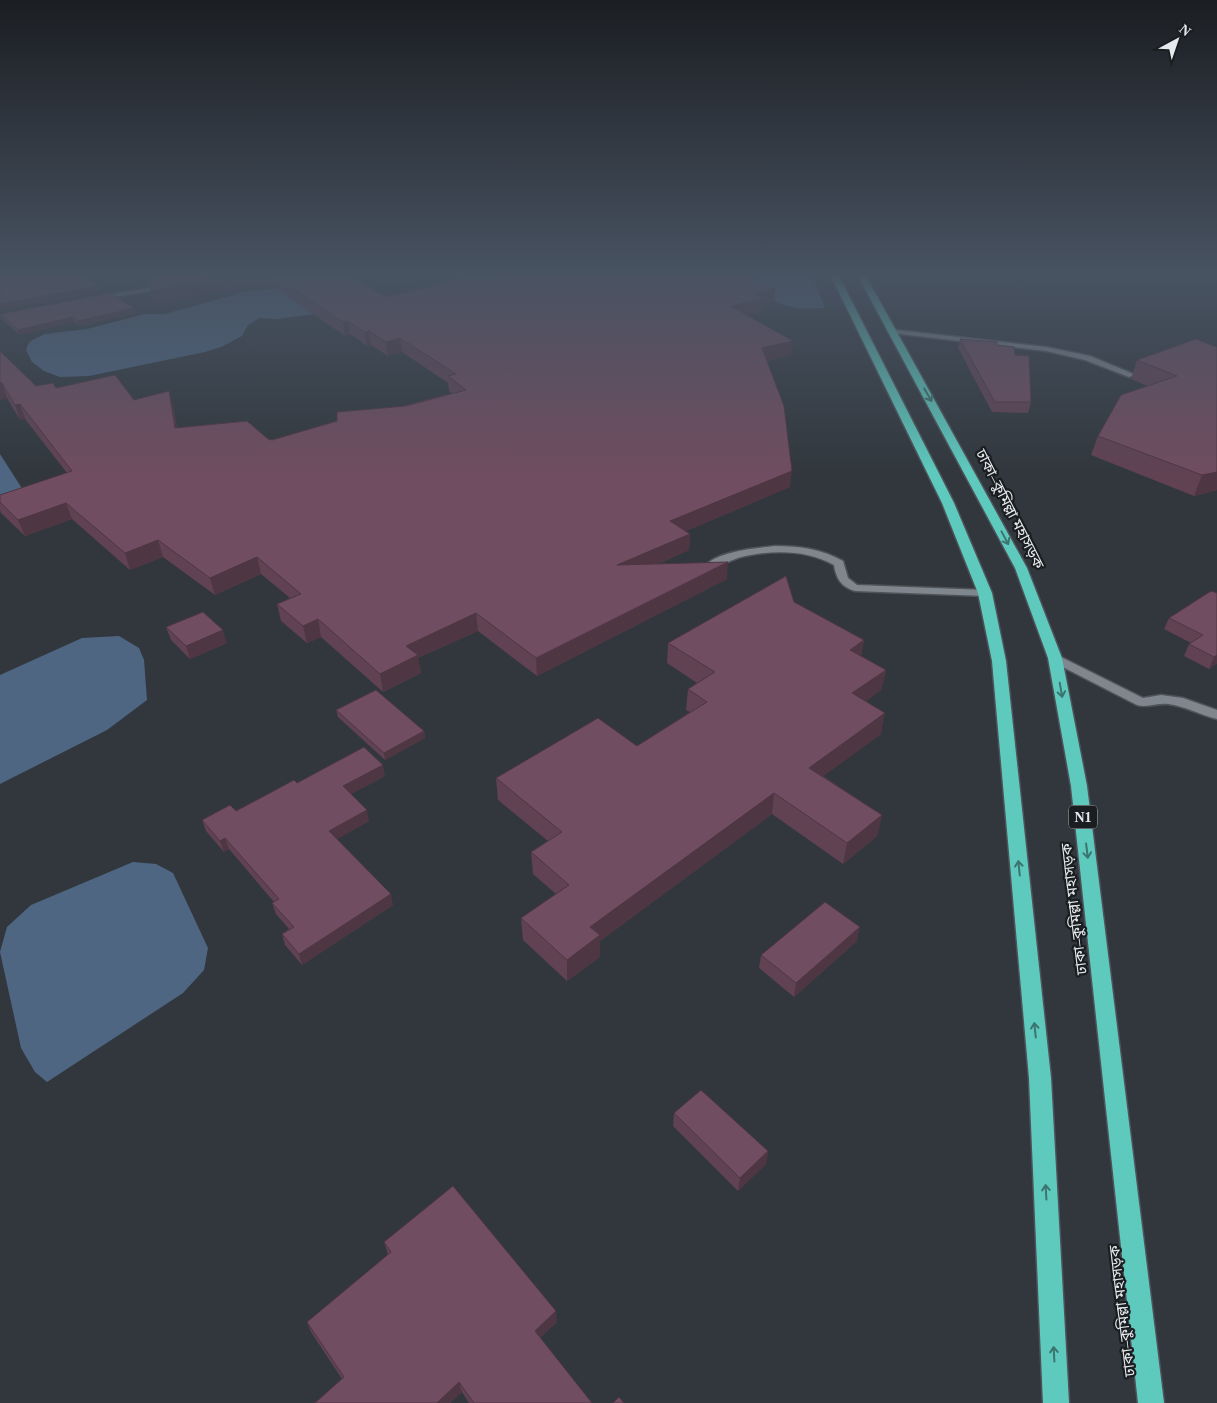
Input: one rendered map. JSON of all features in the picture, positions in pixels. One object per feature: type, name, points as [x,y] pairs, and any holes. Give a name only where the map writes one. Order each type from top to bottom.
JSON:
[{"type":"highway","points":[[868,341],[948,503],[985,593],[999,661],[1040,1078],[1056,1403]]},
{"type":"highway","name":"ঢাকা–কুমিল্লা মহাসড়ক","points":[[897,341],[937,411],[1021,568],[1055,658],[1079,786],[1151,1403]]},
{"type":"street","points":[[981,341],[1046,349],[1087,358],[1132,375]]},
{"type":"street","points":[[711,565],[734,555],[761,551],[803,550],[830,557],[839,563],[841,579],[844,584],[855,588],[985,593]]},
{"type":"street","points":[[1055,658],[1141,702],[1161,699],[1183,702],[1217,715]]},
{"type":"water","points":[[31,341],[232,341],[205,352],[89,376],[60,377],[44,371],[32,362],[26,350]]},
{"type":"water","points":[[0,454],[23,490],[0,507]]},
{"type":"water","points":[[119,636],[139,648],[144,660],[147,700],[107,730],[0,784],[0,675],[82,638]]},
{"type":"water","points":[[133,862],[156,864],[173,873],[208,948],[204,970],[183,993],[47,1082],[35,1072],[21,1048],[0,952],[7,927],[31,905]]},
{"type":"building","points":[[405,341],[791,341],[762,348],[784,406],[792,471],[670,521],[690,534],[617,565],[728,562],[536,658],[476,613],[406,646],[418,655],[380,674],[318,619],[303,626],[277,604],[301,594],[257,557],[210,578],[158,540],[125,553],[66,503],[18,520],[0,502],[0,495],[72,471],[20,404],[15,405],[2,383],[0,383],[0,351],[36,386],[53,383],[56,388],[115,375],[134,400],[169,391],[175,428],[247,421],[268,439],[272,440],[337,421],[337,412],[406,406],[466,390],[448,376],[456,374]]},
{"type":"building","points":[[961,341],[997,342],[997,345],[1014,347],[1015,355],[1029,356],[1031,402],[995,402]]},
{"type":"building","points":[[1189,341],[1202,341],[1217,347],[1217,472],[1202,475],[1098,436],[1121,395],[1177,376],[1137,360]]},
{"type":"building","points":[[786,576],[794,602],[864,640],[850,650],[886,670],[852,693],[885,713],[809,768],[882,815],[847,843],[774,793],[590,927],[600,935],[567,960],[521,918],[569,885],[531,852],[562,832],[496,778],[598,718],[637,746],[707,702],[688,689],[715,672],[668,643]]},
{"type":"building","points":[[1211,591],[1217,593],[1217,655],[1214,657],[1189,644],[1203,635],[1169,618]]},
{"type":"building","points":[[203,612],[223,630],[186,646],[166,627]]},
{"type":"building","points":[[376,690],[424,731],[384,753],[336,710]]},
{"type":"building","points":[[364,747],[383,765],[343,786],[367,810],[329,831],[391,894],[299,954],[282,934],[294,927],[272,903],[279,899],[225,838],[220,841],[202,820],[230,805],[236,811],[294,780],[297,783]]},
{"type":"building","points":[[825,902],[860,927],[796,983],[761,955]]},
{"type":"building","points":[[701,1090],[768,1151],[740,1178],[674,1113]]},
{"type":"building","points":[[453,1186],[556,1311],[535,1331],[592,1403],[474,1403],[459,1382],[437,1403],[315,1403],[344,1377],[307,1322],[391,1252],[384,1242]]},
{"type":"building","points":[[619,1397],[624,1403],[613,1403]]}]
